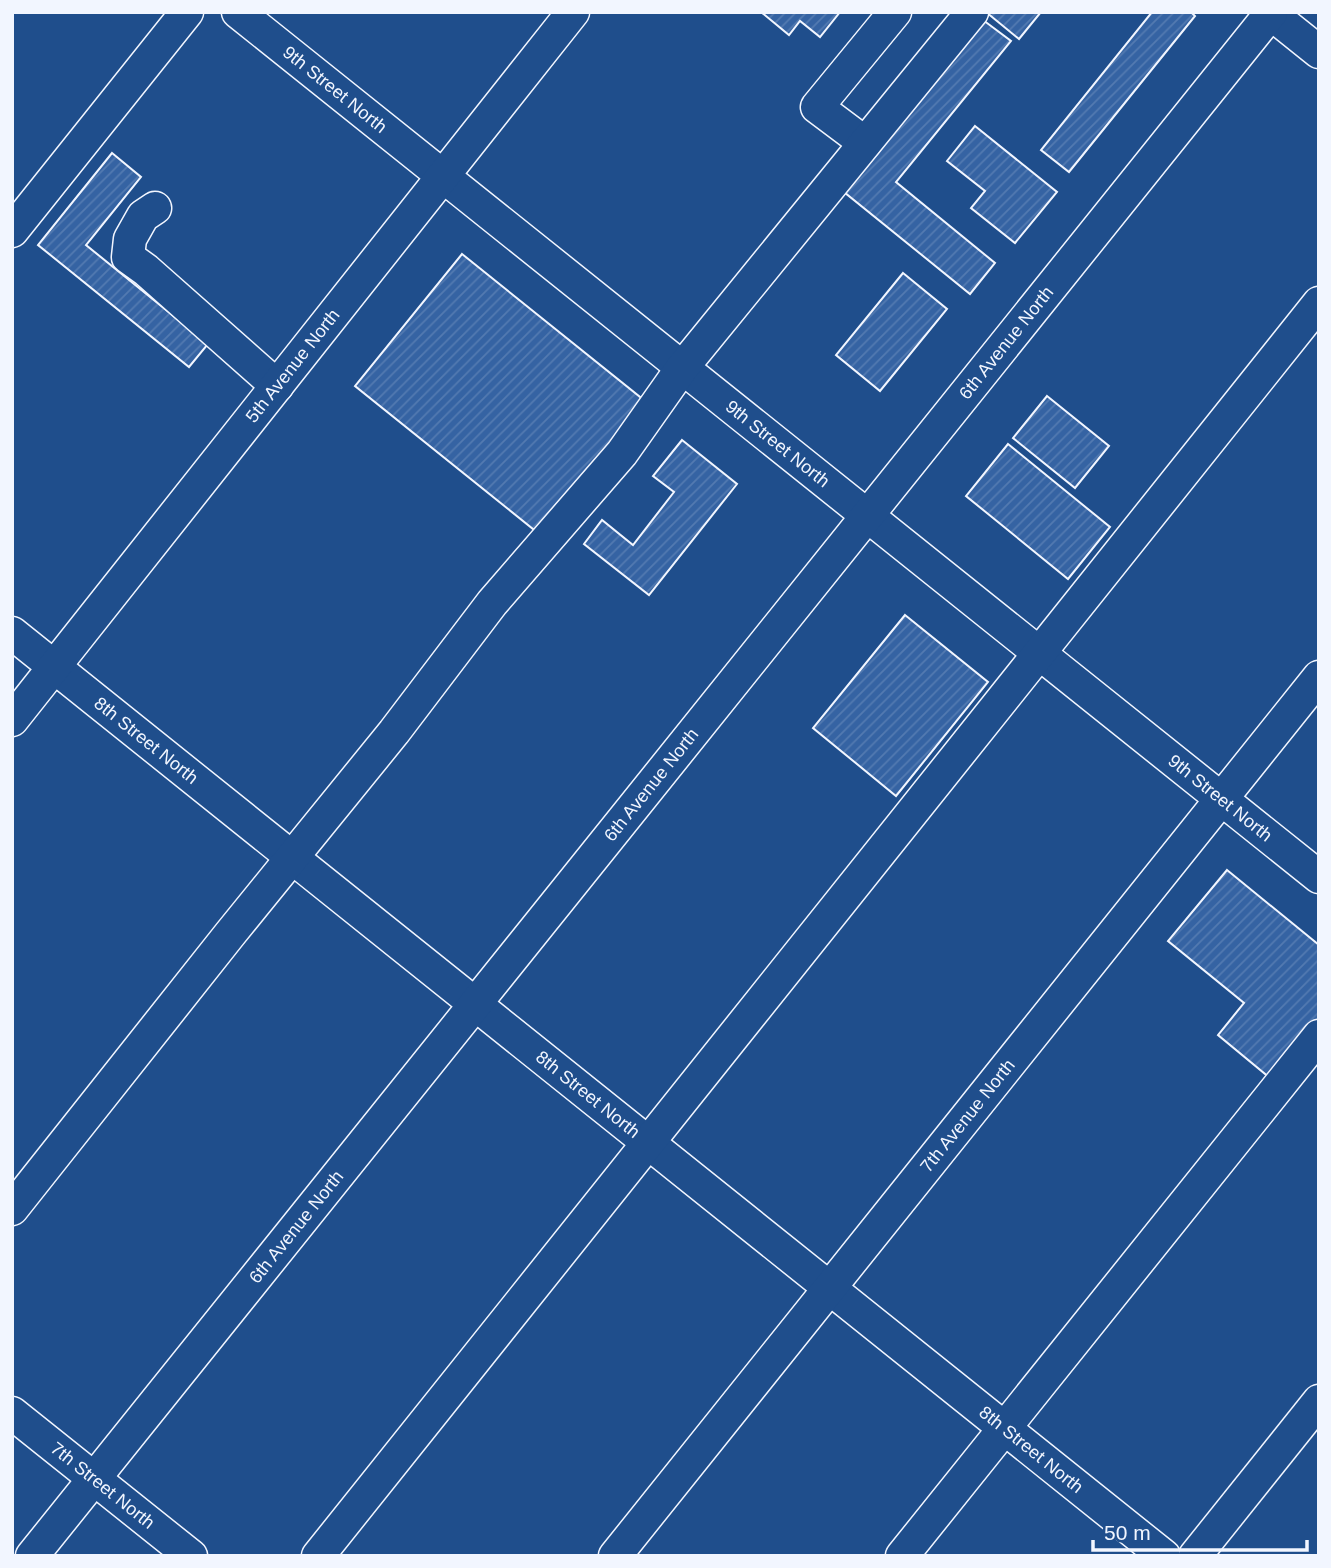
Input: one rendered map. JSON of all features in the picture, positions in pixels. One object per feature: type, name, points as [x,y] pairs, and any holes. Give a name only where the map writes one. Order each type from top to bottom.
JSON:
[{"type":"street","points":[[12,231],[187,12]]},
{"type":"street","name":"9th Street North","points":[[237,12],[1319,877]]},
{"type":"street","name":"5th Avenue North","points":[[12,720],[573,12]]},
{"type":"street","points":[[865,143],[817,107],[895,12]]},
{"type":"street","points":[[12,1209],[394,732],[492,603],[622,453],[682,368],[972,12]]},
{"type":"street","points":[[1270,13],[1319,52]]},
{"type":"street","name":"6th Avenue North","points":[[32,1556],[1270,13]]},
{"type":"street","points":[[155,208],[143,216],[130,239],[128,257],[277,386]]},
{"type":"street","points":[[318,1556],[1319,303]]},
{"type":"street","name":"8th Street North","points":[[12,633],[1164,1556]]},
{"type":"street","name":"7th Avenue North","points":[[615,1556],[1319,677]]},
{"type":"street","points":[[902,1556],[1319,1036]]},
{"type":"street","points":[[1195,1556],[1319,1401]]},
{"type":"street","name":"7th Street North","points":[[12,1413],[191,1556]]},
{"type":"building","points":[[761,12],[840,12],[820,37],[800,21],[789,35]]},
{"type":"building","points":[[986,12],[1041,12],[1019,39]]},
{"type":"building","points":[[1152,12],[1191,12],[1195,16],[1069,172],[1041,150]]},
{"type":"building","points":[[983,20],[1011,41],[896,182],[995,263],[970,294],[844,192]]},
{"type":"building","points":[[975,126],[1057,192],[1015,243],[971,208],[985,191],[947,161]]},
{"type":"building","points":[[112,153],[141,177],[86,245],[208,344],[189,367],[38,245]]},
{"type":"building","points":[[462,254],[645,401],[538,533],[355,386]]},
{"type":"building","points":[[903,273],[947,309],[880,391],[836,355]]},
{"type":"building","points":[[1047,396],[1109,446],[1075,488],[1013,438]]},
{"type":"building","points":[[682,440],[737,484],[649,595],[584,544],[602,520],[633,545],[674,492],[653,476]]},
{"type":"building","points":[[1008,444],[1110,527],[1068,579],[966,496]]},
{"type":"building","points":[[905,615],[988,682],[896,796],[813,728]]},
{"type":"building","points":[[1227,870],[1319,945],[1319,1018],[1270,1078],[1218,1035],[1244,1003],[1168,941]]}]
